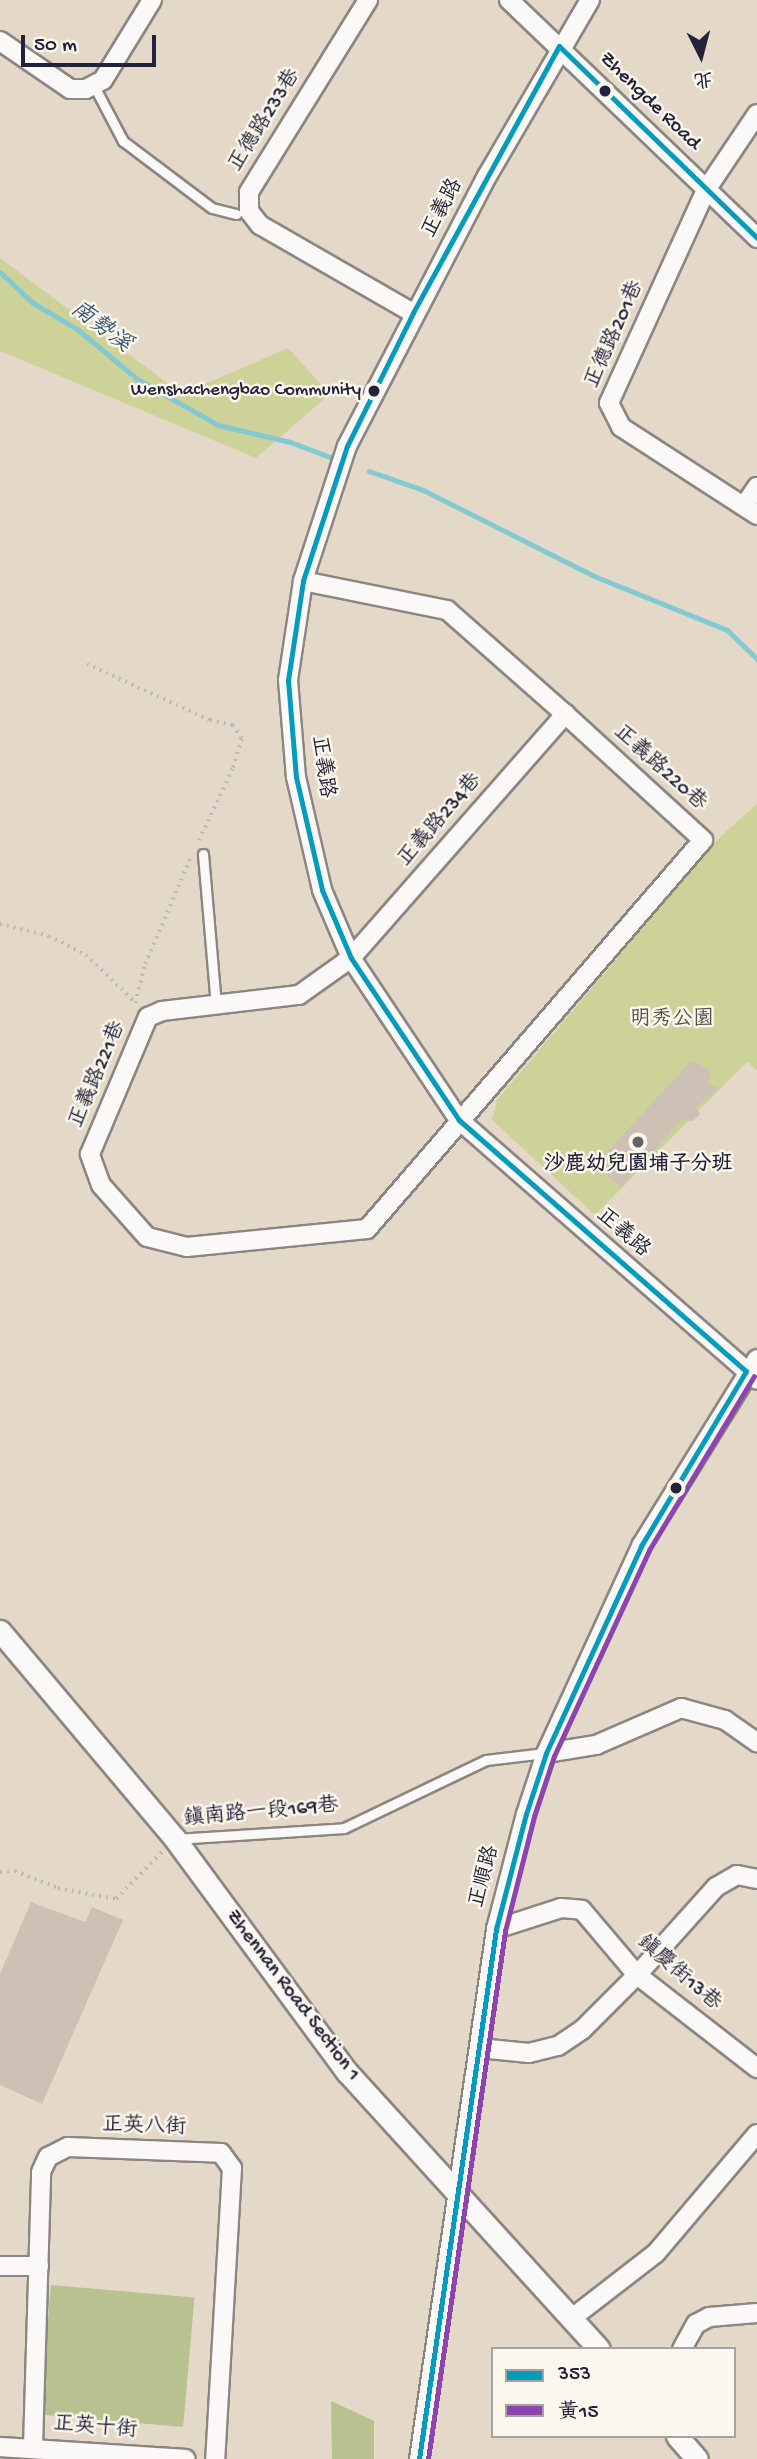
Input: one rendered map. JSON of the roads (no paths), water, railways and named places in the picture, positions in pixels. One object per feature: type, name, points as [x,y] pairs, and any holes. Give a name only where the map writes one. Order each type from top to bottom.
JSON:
[{"type":"street","points":[[0,41],[70,89],[94,86],[103,80],[152,0]]},
{"type":"street","name":"正德路233巷","points":[[368,0],[249,192],[249,211],[260,225],[413,313]]},
{"type":"street","name":"Zhengde Road","points":[[509,0],[757,238]]},
{"type":"street","name":"正義路","points":[[590,0],[559,46],[413,313],[347,446],[303,581],[288,680],[296,777],[323,890],[351,958],[459,1120],[753,1370]]},
{"type":"street","points":[[706,190],[757,114]]},
{"type":"street","name":"正德路201巷","points":[[706,190],[608,403],[621,427],[751,511]]},
{"type":"street","points":[[751,511],[757,487]]},
{"type":"street","name":"正義路220巷","points":[[303,581],[447,610],[703,840],[459,1120]]},
{"type":"street","name":"正義路234巷","points":[[351,958],[565,714]]},
{"type":"street","name":"正義路221巷","points":[[351,958],[299,995],[162,1011],[148,1017],[90,1154],[101,1185],[147,1237],[187,1247],[367,1229],[459,1120]]},
{"type":"street","name":"正順路","points":[[419,2459],[496,1929],[546,1753],[641,1546],[753,1370]]},
{"type":"street","name":"Zhennan Road Section 1","points":[[0,1631],[175,1839],[347,2072],[597,2347]]},
{"type":"street","points":[[546,1753],[596,1745],[681,1708],[725,1720],[757,1742]]},
{"type":"street","points":[[479,2048],[529,2053],[558,2046],[583,2029],[637,1975],[716,1887],[737,1875],[757,1879]]},
{"type":"street","name":"鎮慶街13巷","points":[[496,1929],[561,1908],[582,1910],[637,1975],[757,2068]]},
{"type":"street","points":[[572,2319],[656,2253],[757,2134]]},
{"type":"street","name":"正英八街","points":[[33,2447],[41,2172],[48,2157],[68,2147],[221,2153],[232,2168],[215,2459]]},
{"type":"street","points":[[0,2266],[38,2266]]},
{"type":"street","points":[[683,2347],[696,2324],[709,2317],[757,2313]]},
{"type":"street","points":[[679,2438],[697,2459]]},
{"type":"street","name":"正英十街","points":[[0,2447],[33,2447],[186,2459]]},
{"type":"lane","points":[[94,86],[123,141],[212,208],[236,214]]},
{"type":"lane","points":[[203,854],[216,1005]]},
{"type":"lane","name":"鎮南路一段169巷","points":[[175,1839],[344,1828],[486,1760],[546,1753]]},
{"type":"waterway","name":"南勢溪","points":[[0,272],[33,303],[77,329],[137,379],[218,425],[290,442],[338,460]]},
{"type":"waterway","points":[[369,471],[423,490],[594,576],[727,630],[757,659]]},
{"type":"place","name":"Wenshachengbao Community","points":[[374,391]]},
{"type":"place","name":"沙鹿幼兒園埔子分班","points":[[638,1142]]},
{"type":"park label","name":"明秀公園","points":[[672,1021]]}]
